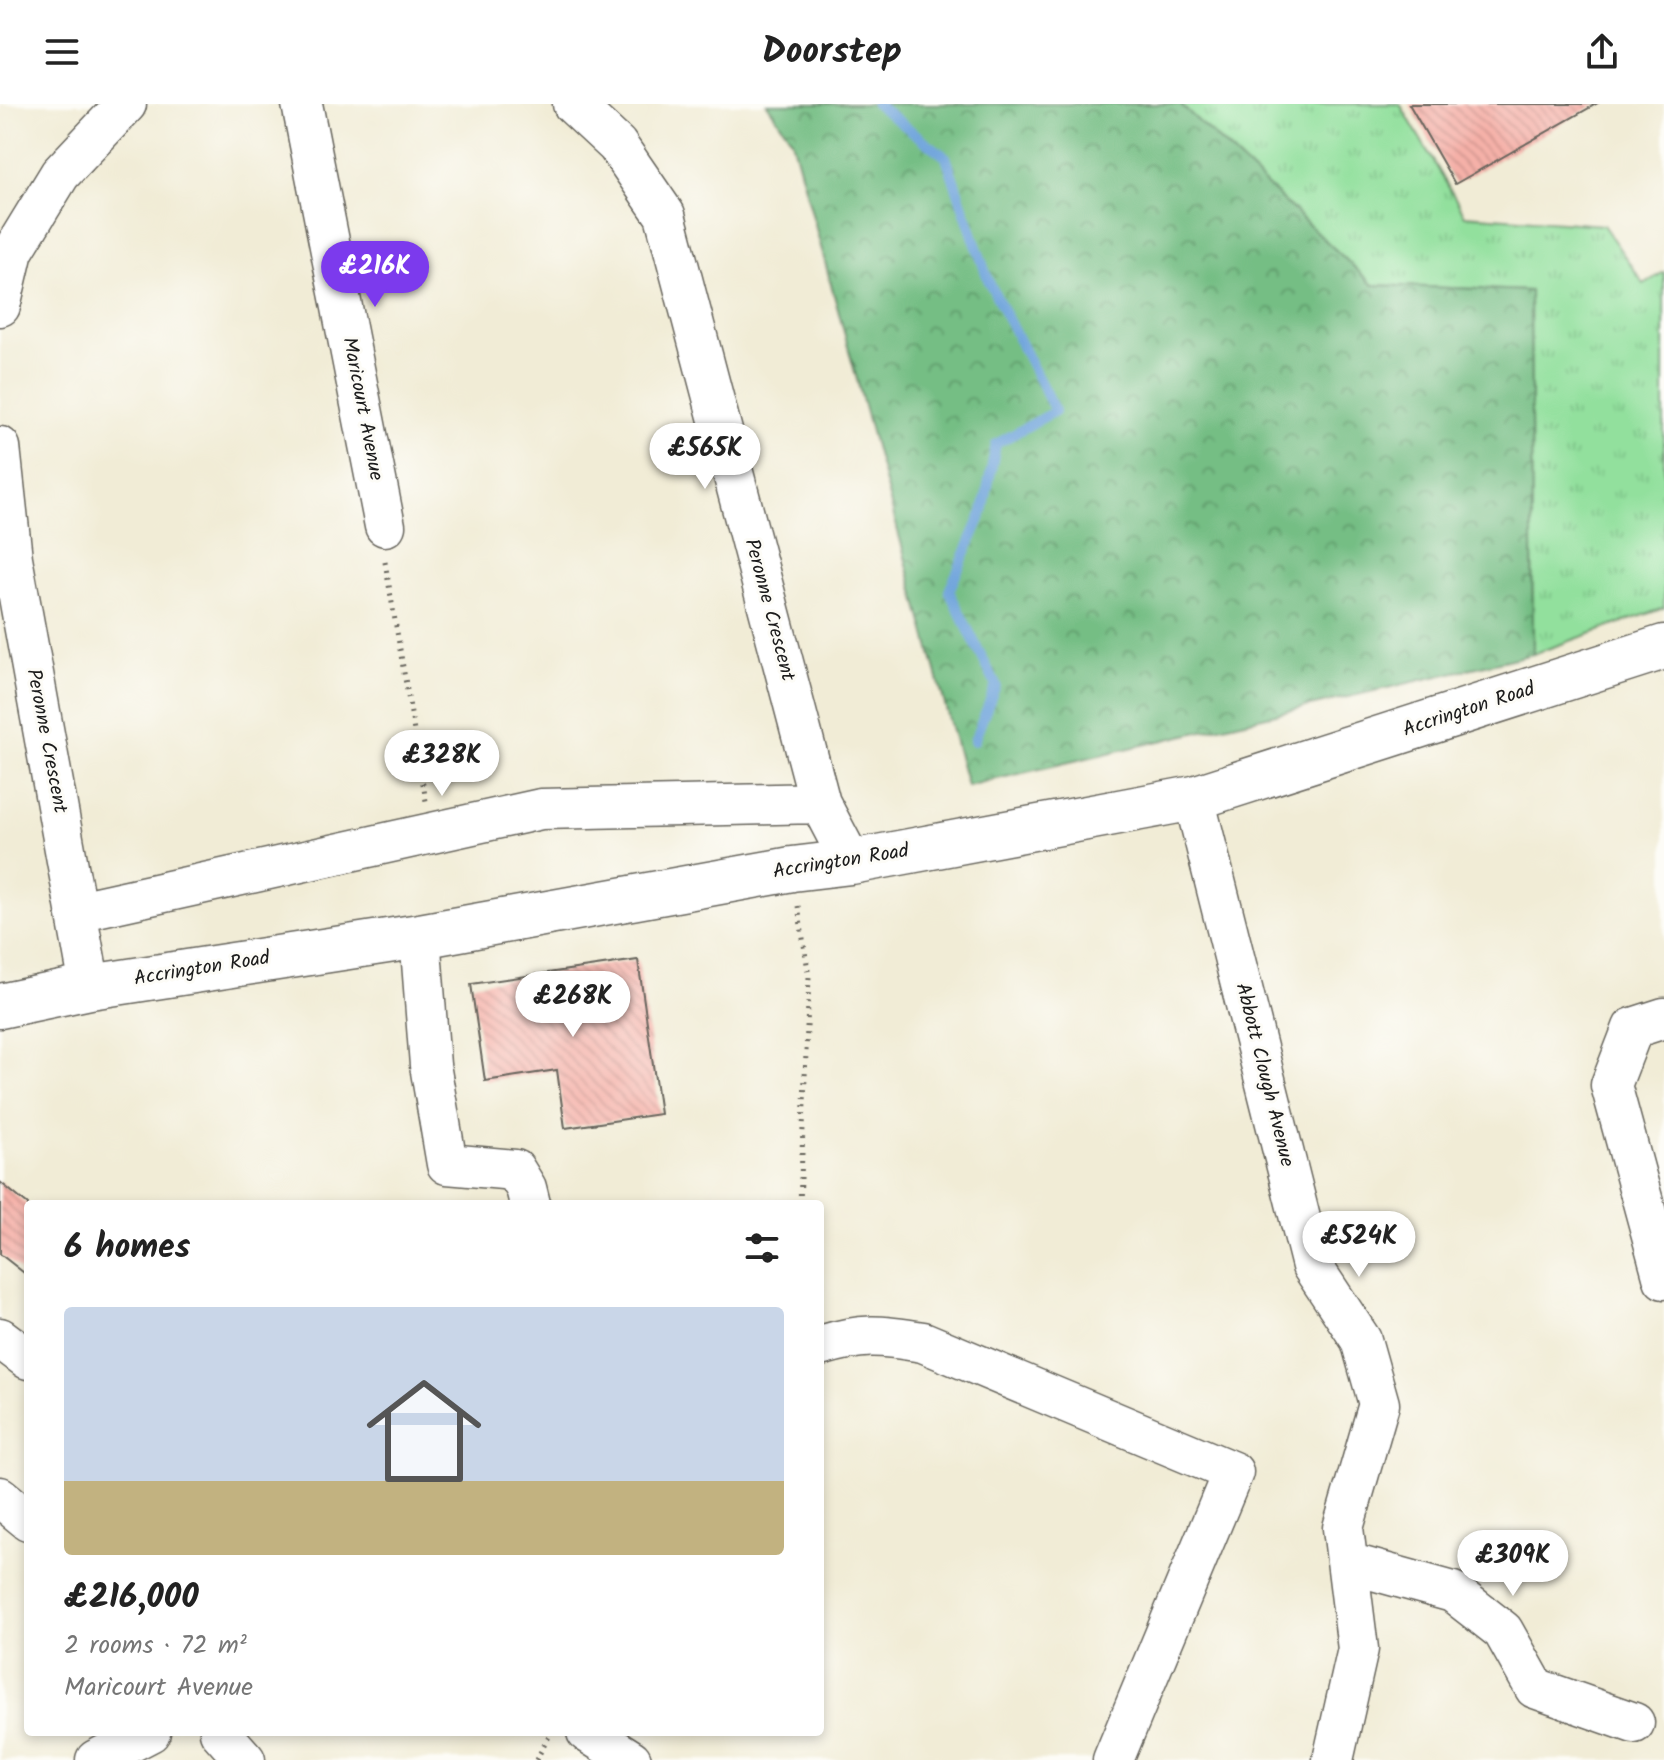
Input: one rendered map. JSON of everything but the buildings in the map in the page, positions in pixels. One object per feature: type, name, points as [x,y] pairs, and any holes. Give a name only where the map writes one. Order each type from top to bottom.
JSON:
[{"type":"main road","name":"Accrington Road","points":[[0,1006],[90,987],[420,936],[792,869],[851,862],[1194,798],[1664,647]]},
{"type":"street","points":[[0,306],[13,251],[60,174],[126,104]]},
{"type":"street","name":"Maricourt Avenue","points":[[302,104],[385,526]]},
{"type":"street","name":"Peronne Crescent","points":[[573,104],[617,145],[665,215],[820,803],[851,862]]},
{"type":"street","name":"Peronne Crescent","points":[[0,447],[12,558],[90,987]]},
{"type":"street","name":"Abbott Clough Avenue","points":[[1194,798],[1312,1266],[1361,1340],[1379,1404],[1343,1528],[1358,1649],[1333,1760]]},
{"type":"street","points":[[78,911],[541,809],[820,803]]},
{"type":"street","points":[[420,936],[430,1065],[447,1164],[515,1170],[529,1200]]},
{"type":"street","points":[[1664,1018],[1633,1028],[1611,1085],[1664,1279]]},
{"type":"street","points":[[824,1345],[852,1336],[886,1336],[923,1342],[1233,1472],[1113,1760]]},
{"type":"street","points":[[0,1497],[24,1517]]},
{"type":"street","points":[[1348,1563],[1453,1592],[1503,1631],[1535,1688],[1634,1723]]},
{"type":"street","points":[[96,1760],[142,1736]]},
{"type":"street","points":[[224,1736],[245,1760]]},
{"type":"street","points":[[593,1736],[631,1760]]},
{"type":"path","points":[[385,526],[380,535],[431,833]]},
{"type":"path","points":[[792,869],[809,977],[800,1200]]},
{"type":"path","points":[[536,1760],[549,1736]]},
{"type":"green space","points":[[767,104],[1180,104],[1373,285],[1530,291],[1533,654],[967,786],[792,140]]},
{"type":"green space","points":[[1180,104],[1400,104],[1465,215],[1603,225],[1644,284],[1664,272],[1664,608],[1533,654],[1530,291],[1373,285]]},
{"type":"waterway","points":[[876,104],[946,157],[989,282],[1055,411],[996,444],[983,512],[949,591],[996,685],[974,741]]}]
